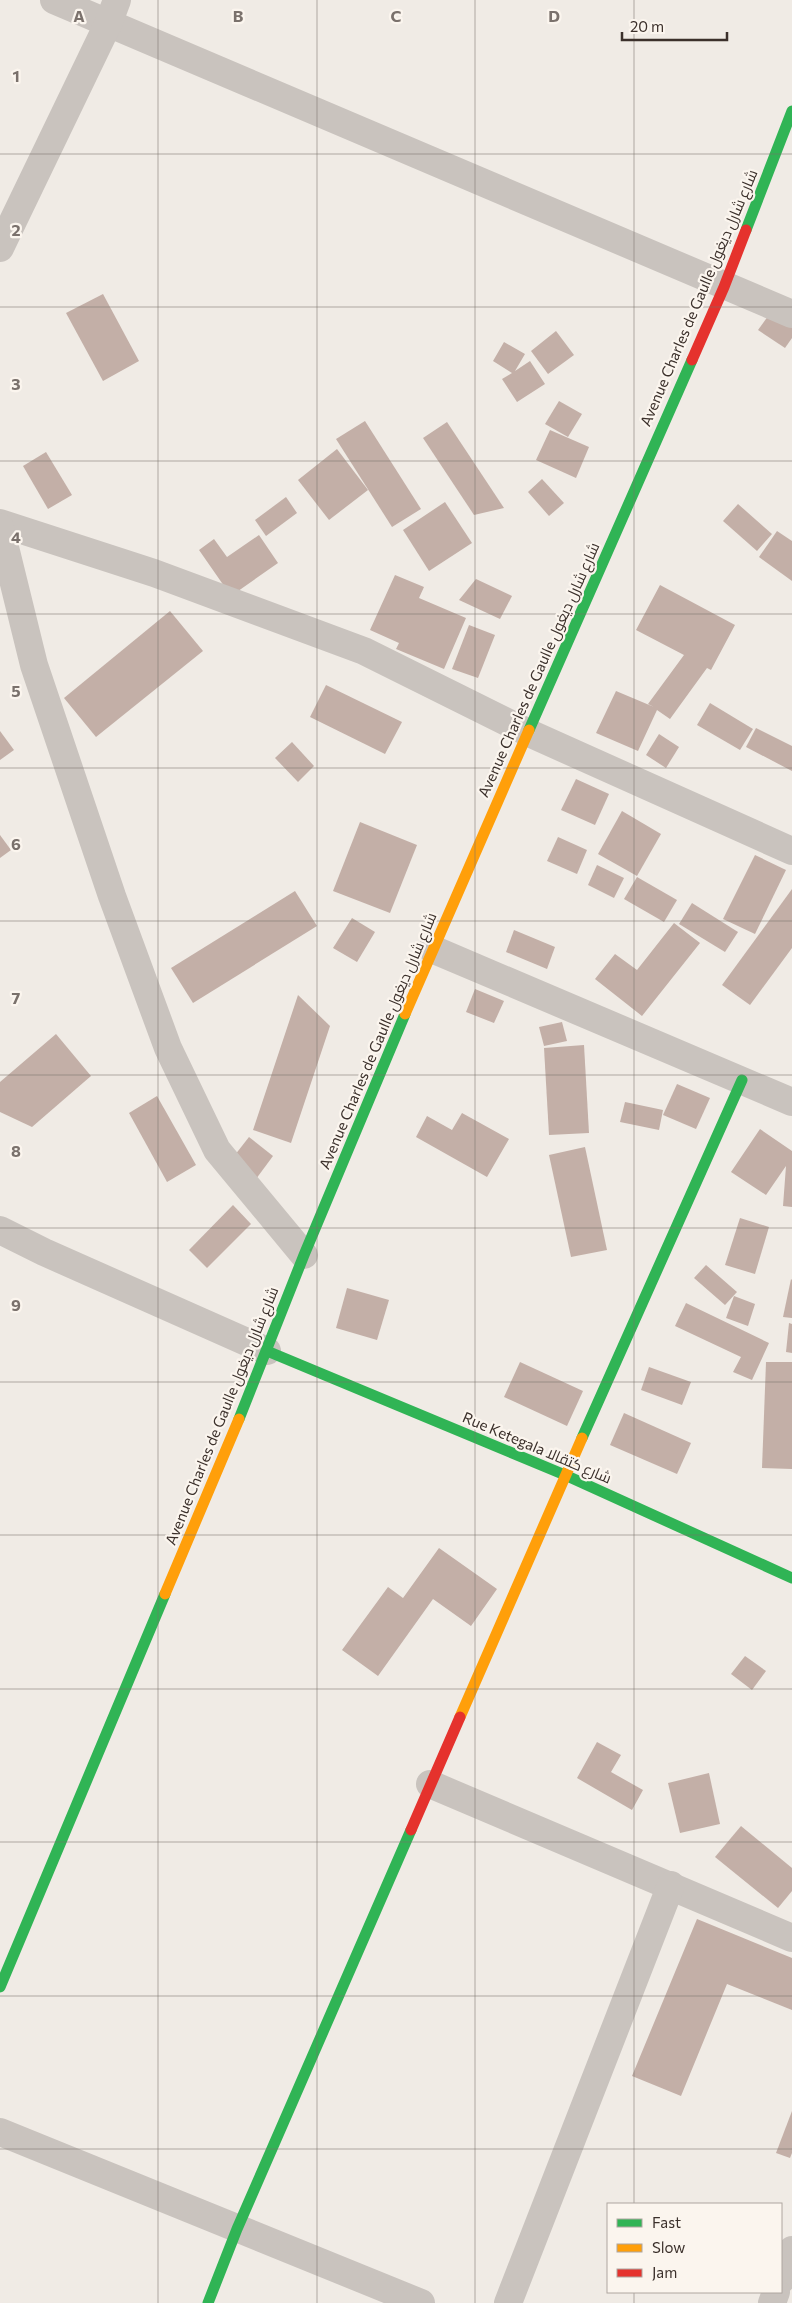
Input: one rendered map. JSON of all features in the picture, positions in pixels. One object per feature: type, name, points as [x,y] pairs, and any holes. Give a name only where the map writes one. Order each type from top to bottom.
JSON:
[{"type":"street","points":[[54,0],[112,12],[724,287],[792,314]]},
{"type":"street","points":[[0,248],[112,12]]},
{"type":"street","name":"Avenue Charles de Gaulle شارع شارل ديغول","points":[[0,1987],[267,1351],[304,1255],[432,949],[724,287],[792,111]]},
{"type":"street","points":[[0,525],[154,573],[364,651],[528,733],[792,851]]},
{"type":"street","points":[[0,525],[34,666],[112,896],[168,1048],[217,1150],[304,1255]]},
{"type":"street","points":[[432,949],[792,1102]]},
{"type":"street","points":[[208,2303],[237,2229],[430,1784],[565,1475],[742,1080]]},
{"type":"street","points":[[0,1230],[44,1252],[267,1351]]},
{"type":"street","name":"Rue Ketegala شارع كتقالا","points":[[267,1351],[565,1475],[792,1578]]},
{"type":"street","points":[[430,1784],[792,1938]]},
{"type":"street","points":[[508,2303],[671,1885]]},
{"type":"street","points":[[0,2132],[421,2303]]},
{"type":"street","points":[[782,2277],[792,2250]]},
{"type":"building","points":[[103,294],[139,361],[103,381],[66,313]]},
{"type":"building","points":[[771,312],[792,325],[792,338],[785,348],[758,330]]},
{"type":"building","points":[[556,331],[574,355],[548,374],[531,351]]},
{"type":"building","points":[[504,342],[525,354],[515,371],[530,361],[545,384],[517,402],[502,379],[512,373],[493,361]]},
{"type":"building","points":[[559,401],[582,414],[568,437],[545,424]]},
{"type":"building","points":[[365,421],[421,509],[392,527],[336,439]]},
{"type":"building","points":[[447,422],[504,508],[474,515],[423,438]]},
{"type":"building","points":[[550,430],[589,447],[576,478],[536,460]]},
{"type":"building","points":[[337,449],[368,490],[329,520],[298,480]]},
{"type":"building","points":[[46,452],[72,495],[48,509],[23,466]]},
{"type":"building","points":[[542,479],[564,503],[549,516],[528,492]]},
{"type":"building","points":[[286,497],[297,513],[266,536],[255,520]]},
{"type":"building","points":[[445,502],[472,543],[429,571],[403,530]]},
{"type":"building","points":[[738,504],[772,534],[757,551],[723,521]]},
{"type":"building","points":[[777,531],[792,541],[792,581],[759,557]]},
{"type":"building","points":[[259,535],[278,563],[231,596],[199,550],[214,539],[227,557]]},
{"type":"building","points":[[395,575],[424,587],[419,598],[466,618],[444,669],[396,649],[399,643],[370,630]]},
{"type":"building","points":[[476,579],[512,596],[500,619],[459,600]]},
{"type":"building","points":[[660,585],[735,625],[711,670],[707,668],[670,719],[657,710],[638,751],[596,733],[616,691],[654,707],[648,704],[684,655],[636,630]]},
{"type":"building","points":[[170,611],[203,651],[96,737],[64,698]]},
{"type":"building","points":[[469,625],[495,635],[478,678],[452,669]]},
{"type":"building","points":[[326,685],[402,722],[385,754],[310,717]]},
{"type":"building","points":[[710,703],[753,729],[740,750],[697,725]]},
{"type":"building","points":[[756,728],[792,746],[792,771],[746,747]]},
{"type":"building","points":[[0,731],[14,750],[0,760]]},
{"type":"building","points":[[659,734],[679,747],[666,768],[646,755]]},
{"type":"building","points":[[292,742],[314,766],[298,782],[275,758]]},
{"type":"building","points":[[576,779],[609,794],[595,825],[561,810]]},
{"type":"building","points":[[622,811],[661,834],[637,876],[598,854]]},
{"type":"building","points":[[360,822],[417,845],[390,913],[333,891]]},
{"type":"building","points":[[0,835],[11,850],[0,858]]},
{"type":"building","points":[[558,837],[587,850],[577,874],[547,861]]},
{"type":"building","points":[[755,855],[786,870],[755,934],[723,919]]},
{"type":"building","points":[[597,865],[624,878],[614,898],[588,885]]},
{"type":"building","points":[[637,877],[677,900],[664,922],[624,899]]},
{"type":"building","points":[[792,889],[792,948],[750,1005],[722,985]]},
{"type":"building","points":[[295,891],[317,926],[193,1003],[171,968]]},
{"type":"building","points":[[692,903],[738,932],[725,952],[679,924]]},
{"type":"building","points":[[352,918],[375,932],[357,962],[333,948]]},
{"type":"building","points":[[674,923],[700,943],[642,1016],[595,979],[615,954],[637,970]]},
{"type":"building","points":[[514,930],[555,947],[547,969],[506,952]]},
{"type":"building","points":[[475,989],[504,1001],[494,1023],[466,1012]]},
{"type":"building","points":[[298,995],[330,1026],[291,1143],[253,1130]]},
{"type":"building","points":[[562,1022],[567,1041],[544,1046],[539,1027]]},
{"type":"building","points":[[56,1034],[91,1076],[32,1127],[0,1112],[0,1082]]},
{"type":"building","points":[[584,1045],[589,1133],[549,1135],[544,1048]]},
{"type":"building","points":[[677,1084],[710,1098],[696,1129],[663,1115]]},
{"type":"building","points":[[157,1096],[196,1165],[167,1182],[129,1113]]},
{"type":"building","points":[[625,1102],[663,1110],[659,1130],[620,1122]]},
{"type":"building","points":[[462,1113],[509,1139],[487,1177],[416,1137],[427,1116],[452,1130]]},
{"type":"building","points":[[760,1129],[792,1151],[792,1207],[783,1206],[786,1166],[766,1195],[731,1172]]},
{"type":"building","points":[[249,1137],[273,1156],[256,1179],[231,1160]]},
{"type":"building","points":[[585,1147],[607,1250],[571,1257],[549,1155]]},
{"type":"building","points":[[233,1205],[251,1224],[207,1268],[189,1250]]},
{"type":"building","points":[[740,1218],[769,1227],[755,1274],[725,1265]]},
{"type":"building","points":[[706,1265],[737,1292],[725,1305],[694,1278]]},
{"type":"building","points":[[792,1280],[792,1318],[783,1317]]},
{"type":"building","points":[[347,1288],[389,1300],[377,1340],[336,1328]]},
{"type":"building","points":[[734,1296],[755,1304],[748,1326],[726,1318]]},
{"type":"building","points":[[686,1303],[769,1343],[752,1380],[733,1372],[741,1357],[675,1326]]},
{"type":"building","points":[[789,1323],[792,1324],[792,1353],[786,1352]]},
{"type":"building","points":[[520,1362],[583,1391],[567,1426],[504,1397]]},
{"type":"building","points":[[766,1362],[792,1362],[792,1469],[762,1468]]},
{"type":"building","points":[[649,1367],[691,1382],[682,1405],[641,1390]]},
{"type":"building","points":[[624,1413],[691,1443],[677,1474],[610,1445]]},
{"type":"building","points":[[439,1548],[497,1589],[471,1626],[433,1599],[378,1676],[342,1650],[388,1587],[403,1598]]},
{"type":"building","points":[[745,1656],[766,1671],[752,1690],[731,1674]]},
{"type":"building","points":[[597,1742],[621,1755],[611,1772],[643,1790],[632,1810],[577,1778]]},
{"type":"building","points":[[709,1773],[720,1824],[680,1833],[668,1783]]},
{"type":"building","points":[[741,1826],[792,1868],[792,1891],[778,1908],[715,1857]]},
{"type":"building","points":[[697,1919],[792,1958],[792,2010],[727,1984],[681,2096],[632,2076]]},
{"type":"building","points":[[792,2111],[792,2153],[790,2158],[776,2153]]},
{"type":"traffic: fast","points":[[746,230],[792,111]]},
{"type":"traffic: fast","points":[[529,730],[692,360]]},
{"type":"traffic: fast","points":[[239,1419],[304,1255],[405,1014]]},
{"type":"traffic: fast","points":[[582,1438],[742,1080]]},
{"type":"traffic: fast","points":[[267,1351],[565,1475],[792,1578]]},
{"type":"traffic: fast","points":[[0,1987],[165,1594]]},
{"type":"traffic: fast","points":[[208,2303],[237,2229],[411,1830]]},
{"type":"traffic: slow","points":[[405,1014],[529,730]]},
{"type":"traffic: slow","points":[[165,1594],[239,1419]]},
{"type":"traffic: slow","points":[[460,1717],[582,1438]]},
{"type":"traffic: jam","points":[[692,360],[724,287],[746,230]]},
{"type":"traffic: jam","points":[[411,1830],[460,1717]]}]
